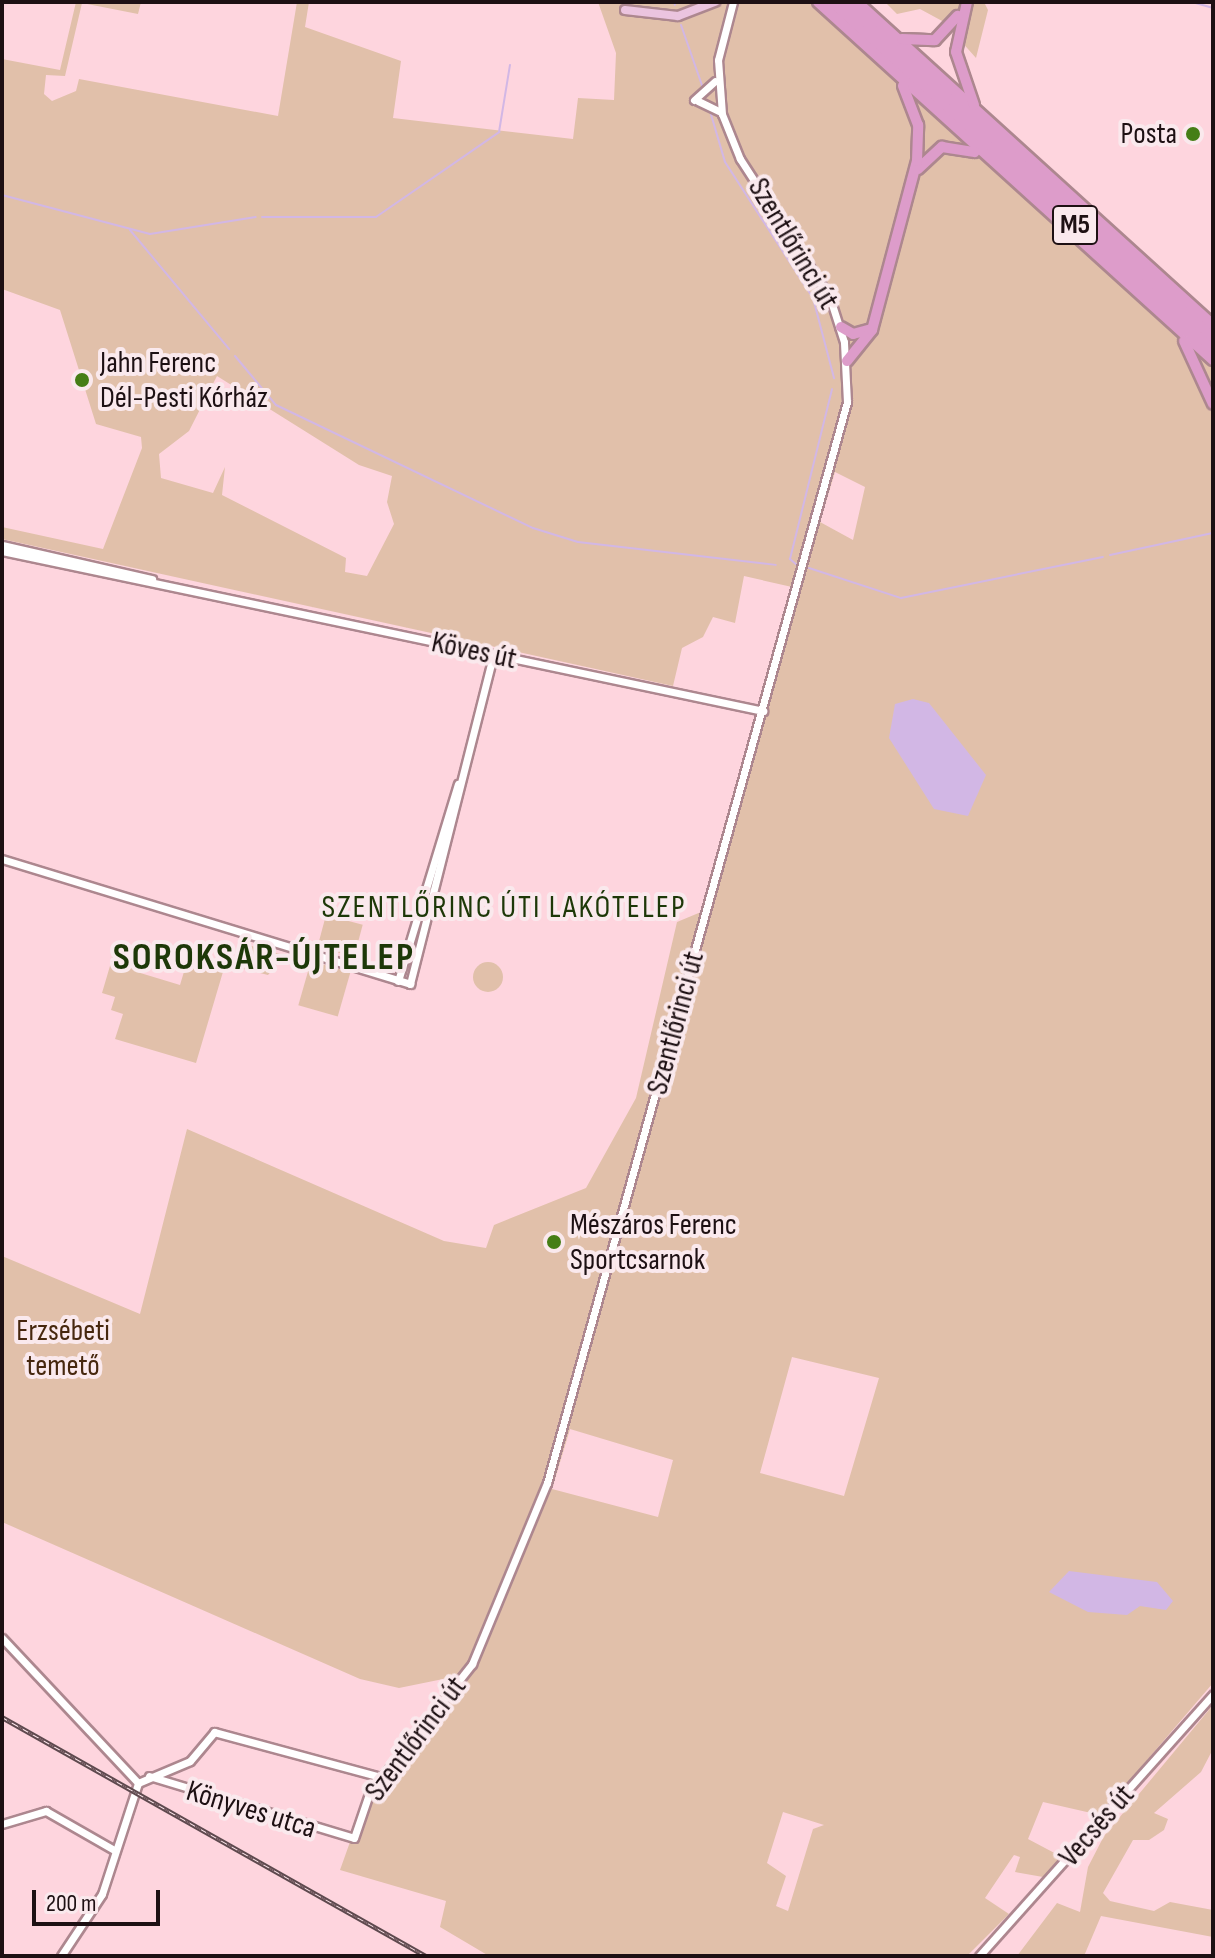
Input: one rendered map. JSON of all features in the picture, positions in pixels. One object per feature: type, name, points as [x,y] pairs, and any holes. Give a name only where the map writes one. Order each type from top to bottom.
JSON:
[{"type":"highway","name":"M5","points":[[818,2],[1143,301],[1213,360]]},
{"type":"highway","name":"M5","points":[[832,2],[1213,348]]},
{"type":"highway","name":"M5","points":[[844,2],[1213,337]]},
{"type":"highway","name":"M5","points":[[857,2],[1213,325]]},
{"type":"highway","points":[[881,24],[905,41],[930,42],[952,26],[964,2]]},
{"type":"highway","points":[[964,2],[958,67],[968,95],[993,128]]},
{"type":"highway","points":[[847,361],[857,343],[873,327],[914,174],[918,125],[899,77]]},
{"type":"highway","points":[[914,174],[947,146],[991,162]]},
{"type":"highway","points":[[1143,301],[1192,351],[1213,404]]},
{"type":"highway","points":[[841,327],[855,334],[873,327]]},
{"type":"highway","points":[[844,342],[873,327]]},
{"type":"highway","points":[[844,342],[857,343]]},
{"type":"main road","points":[[635,2],[659,14]]},
{"type":"main road","points":[[625,10],[690,14],[715,2]]},
{"type":"main road","name":"Szentlőrinci út","points":[[354,1838],[365,1801],[472,1664],[547,1483],[842,432],[847,361],[841,327],[813,266],[740,159],[722,114],[717,75],[733,2]]},
{"type":"main road","points":[[717,75],[710,93],[694,100],[722,114]]},
{"type":"main road","name":"Köves út","points":[[5,550],[763,711]]},
{"type":"main road","points":[[398,981],[459,782],[493,655]]},
{"type":"main road","points":[[2,859],[410,984],[449,847],[459,782]]},
{"type":"main road","points":[[2,1638],[138,1783]]},
{"type":"main road","name":"Vecsés út","points":[[979,1956],[1213,1694]]},
{"type":"main road","points":[[61,1956],[102,1894],[138,1783],[190,1761],[216,1731],[384,1778]]},
{"type":"main road","name":"Könyves utca","points":[[149,1776],[354,1838]]},
{"type":"main road","points":[[2,1824],[46,1811],[114,1850]]},
{"type":"green space","name":"Erzsébeti temető","points":[[76,2],[141,2],[138,14],[82,3],[65,76],[46,75],[44,94],[52,101],[76,91],[79,79],[278,116],[297,2],[309,2],[305,27],[401,61],[393,118],[573,139],[578,98],[614,100],[616,53],[598,2],[813,2],[1213,367],[1213,1683],[1100,1815],[1043,1802],[1028,1839],[1062,1857],[1043,1877],[1015,1872],[1020,1857],[1014,1855],[985,1898],[1009,1914],[967,1956],[489,1956],[440,1927],[446,1901],[340,1870],[350,1842],[360,1840],[372,1795],[464,1683],[453,1677],[399,1688],[360,1679],[2,1522],[2,1256],[140,1314],[187,1129],[444,1241],[486,1248],[494,1225],[586,1188],[636,1098],[677,922],[701,912],[792,587],[744,576],[735,623],[713,617],[703,637],[682,648],[673,686],[2,539],[2,527],[103,549],[142,448],[141,437],[96,424],[60,310],[2,289],[2,59],[60,70]],"holes":[[[217,376],[359,465],[392,476],[387,502],[394,524],[367,576],[345,572],[346,558],[222,495],[225,467],[213,493],[161,478],[159,454],[189,431]],[[835,472],[865,487],[853,540],[820,522]],[[792,1357],[879,1378],[844,1496],[760,1473]],[[570,1429],[673,1460],[658,1517],[552,1489]],[[783,1812],[824,1825],[813,1829],[788,1911],[776,1906],[786,1876],[767,1863]]]},
{"type":"green space","points":[[885,2],[984,2],[988,10],[976,58],[944,22],[920,9],[897,14]]},
{"type":"green space","points":[[326,915],[363,925],[354,957],[317,947]]},
{"type":"green space","points":[[241,943],[283,957],[268,975],[239,968]]},
{"type":"green space","points":[[115,949],[141,956],[137,972],[180,985],[189,955],[225,965],[196,1063],[115,1039],[123,1014],[111,1010],[115,997],[102,993]]},
{"type":"green space","points":[[311,961],[350,972],[338,1017],[298,1005]]},
{"type":"green space","points":[[488,962],[499,966],[503,977],[499,988],[488,992],[477,988],[473,977],[477,966]]},
{"type":"green space","points":[[1213,1705],[1213,1749],[1201,1772],[1154,1813],[1168,1819],[1164,1830],[1149,1840],[1133,1840],[1103,1893],[1110,1901],[1154,1911],[1170,1902],[1213,1910],[1213,1937],[1101,1916],[1084,1956],[1017,1956],[1057,1903],[1080,1912],[1088,1867],[1104,1836]]},
{"type":"shaded area","points":[[913,699],[929,703],[986,775],[968,816],[934,809],[889,738],[895,704]]},
{"type":"shaded area","points":[[1069,1571],[1157,1582],[1173,1601],[1166,1610],[1140,1606],[1127,1615],[1088,1612],[1049,1592]]},
{"type":"waterway","points":[[1192,2],[1213,8]]},
{"type":"waterway","points":[[681,25],[703,88]]},
{"type":"waterway","points":[[262,217],[376,217],[499,132],[510,65]]},
{"type":"waterway","points":[[710,111],[725,162],[813,298],[834,378]]},
{"type":"waterway","points":[[2,195],[150,234],[256,217]]},
{"type":"waterway","points":[[130,230],[229,349]]},
{"type":"waterway","points":[[235,356],[276,405],[533,528],[578,542],[776,565]]},
{"type":"waterway","points":[[798,566],[790,559],[832,389]]},
{"type":"waterway","points":[[1110,555],[1213,533]]},
{"type":"waterway","points":[[809,568],[901,598],[1103,557]]},
{"type":"railway","points":[[2,1717],[427,1956]]},
{"type":"place","name":"Posta","points":[[1193,134]]},
{"type":"place","name":"Jahn Ferenc Dél-Pesti Kórház","points":[[82,380]]},
{"type":"place","name":"Mészáros Ferenc Sportcsarnok","points":[[554,1242]]},
{"type":"district","name":"SZENTLŐRINC ÚTI LAKÓTELEP","points":[[504,908]]},
{"type":"district","name":"SOROKSÁR-ÚJTELEP","points":[[264,958]]}]
